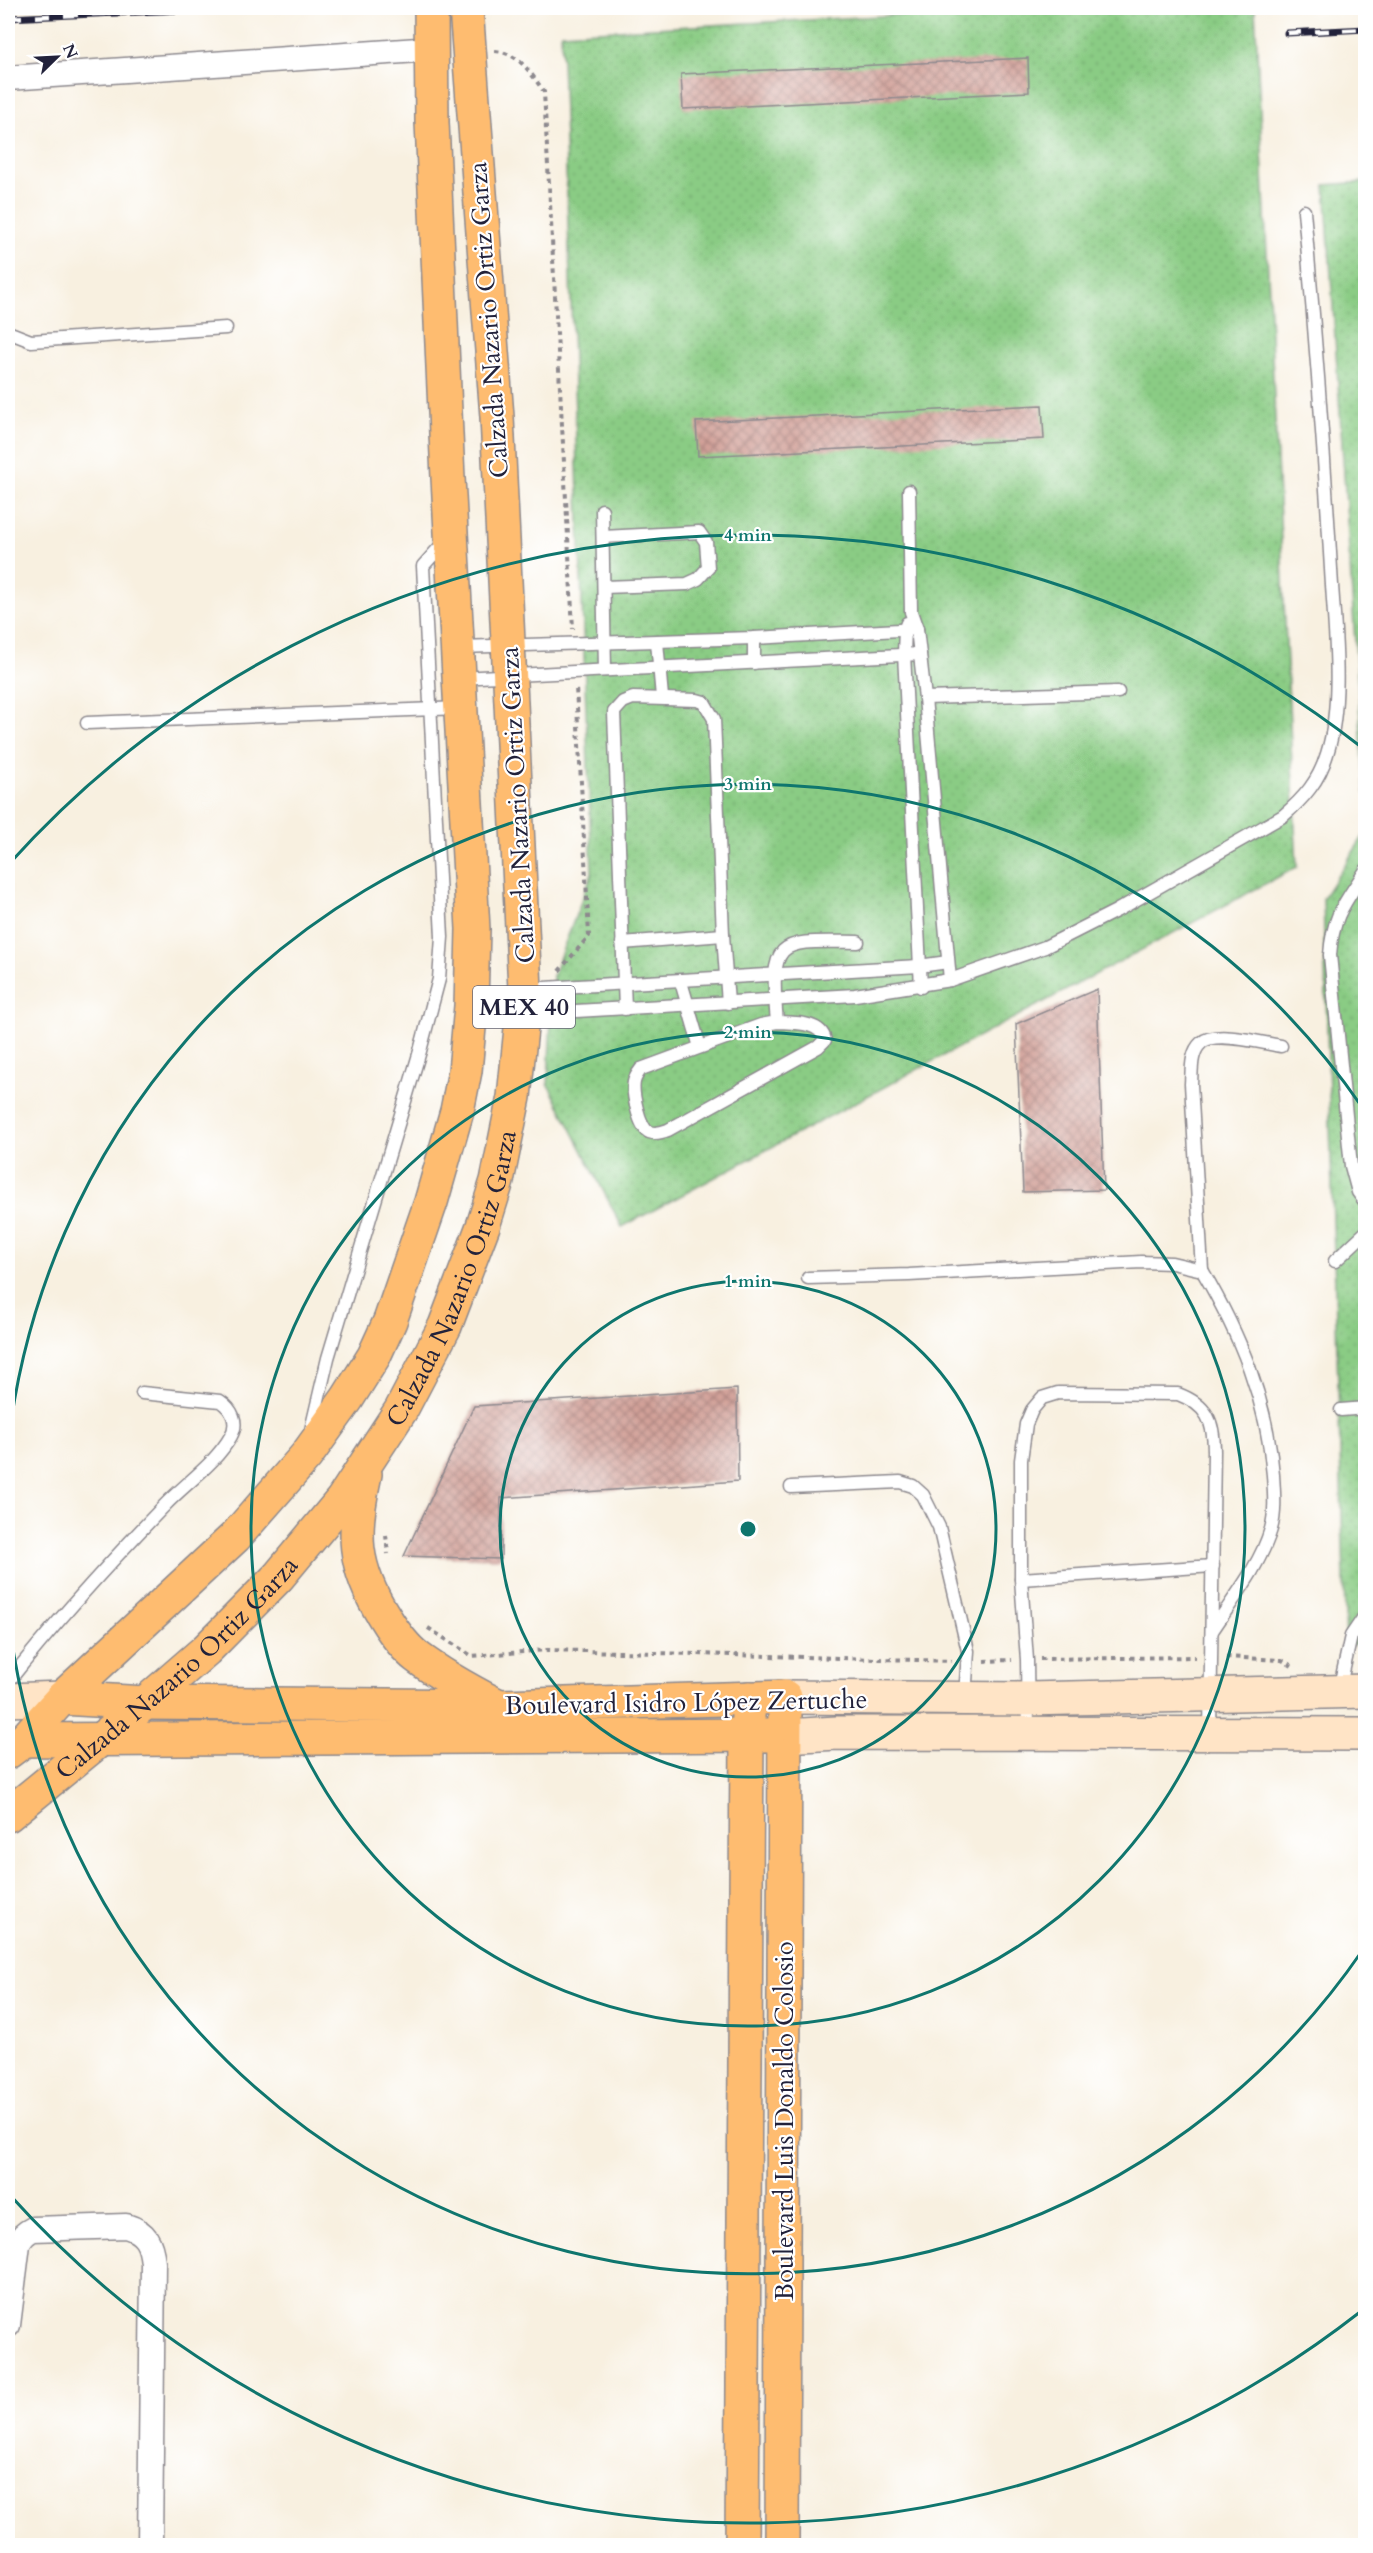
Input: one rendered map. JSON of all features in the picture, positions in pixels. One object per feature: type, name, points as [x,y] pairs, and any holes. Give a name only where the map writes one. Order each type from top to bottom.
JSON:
[{"type":"main road","name":"Calzada Nazario Ortiz Garza","points":[[13,1744],[235,1537],[306,1456],[374,1356],[390,1321],[431,1202],[457,1111],[465,1071],[471,1006],[473,929],[452,685],[452,534],[432,122],[431,8]]},
{"type":"main road","name":"Calzada Nazario Ortiz Garza","points":[[8,1815],[101,1740],[206,1650],[278,1578],[342,1500],[424,1371],[458,1297],[483,1226],[508,1130],[525,1002],[497,417],[466,8]]},
{"type":"main road","points":[[367,1461],[358,1505],[357,1534],[359,1562],[368,1591],[392,1629],[415,1655],[456,1683],[499,1706]]},
{"type":"main road","name":"Boulevard Isidro López Zertuche","points":[[8,1700],[62,1698],[145,1703],[499,1706],[785,1697],[1028,1699],[1352,1691]]},
{"type":"main road","name":"Boulevard Luis Donaldo Colosio","points":[[782,2546],[785,1697]]},
{"type":"main road","name":"Boulevard Luis Donaldo Colosio","points":[[742,2546],[749,1698]]},
{"type":"main road","name":"Boulevard Isidro López Zertuche","points":[[13,1744],[101,1740],[785,1736],[837,1733],[1365,1734]]},
{"type":"main road","points":[[743,2415],[783,2419]]},
{"type":"street","points":[[8,78],[433,49]]},
{"type":"street","points":[[8,2325],[18,2244],[28,2231],[126,2226],[139,2230],[147,2238],[152,2248],[153,2263],[150,2546]]},
{"type":"lane","points":[[525,1002],[625,1009],[688,1006],[873,994],[950,980],[1045,947],[1100,919],[1283,816],[1312,789],[1328,752],[1334,718],[1336,647],[1323,431],[1304,211]]},
{"type":"lane","points":[[8,332],[31,341],[226,328]]},
{"type":"lane","points":[[909,491],[911,629],[904,654],[921,987]]},
{"type":"lane","points":[[602,510],[605,670]]},
{"type":"lane","points":[[603,537],[699,532],[706,542],[708,568],[698,579],[687,584],[604,587]]},
{"type":"lane","points":[[306,1456],[328,1358],[439,980],[452,685],[423,566],[452,534]]},
{"type":"lane","points":[[911,629],[920,654],[925,698],[950,980]]},
{"type":"lane","points":[[87,723],[452,685],[510,660],[605,642],[754,638],[911,629]]},
{"type":"lane","points":[[754,638],[754,663]]},
{"type":"lane","points":[[657,642],[662,697]]},
{"type":"lane","points":[[452,685],[510,660],[605,670],[920,654]]},
{"type":"lane","points":[[925,698],[1118,692]]},
{"type":"lane","points":[[625,1009],[614,711],[617,706],[628,699],[662,697],[687,698],[704,702],[714,719],[728,1003]]},
{"type":"lane","points":[[1365,870],[1341,906],[1335,921],[1331,935],[1330,973],[1352,1166],[1358,1192],[1365,1203]]},
{"type":"lane","points":[[622,943],[723,935]]},
{"type":"lane","points":[[777,1022],[774,975],[781,953],[792,944],[808,941],[858,942]]},
{"type":"lane","points":[[525,1002],[624,984],[919,966],[948,962]]},
{"type":"lane","points":[[681,982],[700,1047]]},
{"type":"lane","points":[[777,1022],[814,1027],[823,1032],[825,1040],[818,1047],[668,1130],[651,1133],[646,1131],[642,1124],[634,1090],[638,1073],[649,1064],[777,1022]]},
{"type":"lane","points":[[1212,1632],[1258,1559],[1272,1528],[1275,1499],[1267,1431],[1258,1392],[1237,1334],[1202,1270],[1191,1084],[1194,1056],[1201,1043],[1216,1037],[1281,1046]]},
{"type":"lane","points":[[1335,1261],[1365,1232]]},
{"type":"lane","points":[[808,1278],[909,1275],[1141,1262],[1172,1263],[1202,1270]]},
{"type":"lane","points":[[8,1682],[80,1596],[232,1435],[235,1426],[233,1415],[228,1406],[220,1401],[142,1393]]},
{"type":"lane","points":[[1028,1734],[1022,1579],[1021,1460],[1026,1424],[1032,1410],[1042,1398],[1058,1393],[1178,1394],[1192,1399],[1207,1414],[1214,1430],[1210,1733]]},
{"type":"lane","points":[[1341,1410],[1365,1408]]},
{"type":"lane","points":[[791,1487],[900,1482],[913,1486],[922,1495],[939,1527],[968,1651],[965,1698]]},
{"type":"lane","points":[[1022,1579],[1213,1566]]},
{"type":"lane","points":[[1352,1691],[1351,1636],[1365,1614]]},
{"type":"green space","points":[[1029,8],[1255,8],[1297,867],[622,1227],[548,1084],[553,975],[592,873],[561,33]]},
{"type":"green space","points":[[1366,182],[1365,794],[1325,185]]},
{"type":"green space","points":[[1365,834],[1365,1644],[1346,1645],[1323,898]]},
{"type":"building","points":[[1028,58],[1029,92],[683,109],[681,74]]},
{"type":"building","points":[[1042,405],[1044,439],[698,456],[696,422]]},
{"type":"building","points":[[1097,989],[1104,1190],[1023,1192],[1016,1024]]},
{"type":"building","points":[[737,1389],[738,1481],[501,1498],[501,1559],[404,1556],[474,1406]]},
{"type":"railway","points":[[8,18],[224,8]]},
{"type":"railway","points":[[1313,8],[1319,8]]},
{"type":"railway","points":[[1287,33],[1366,29]]}]
